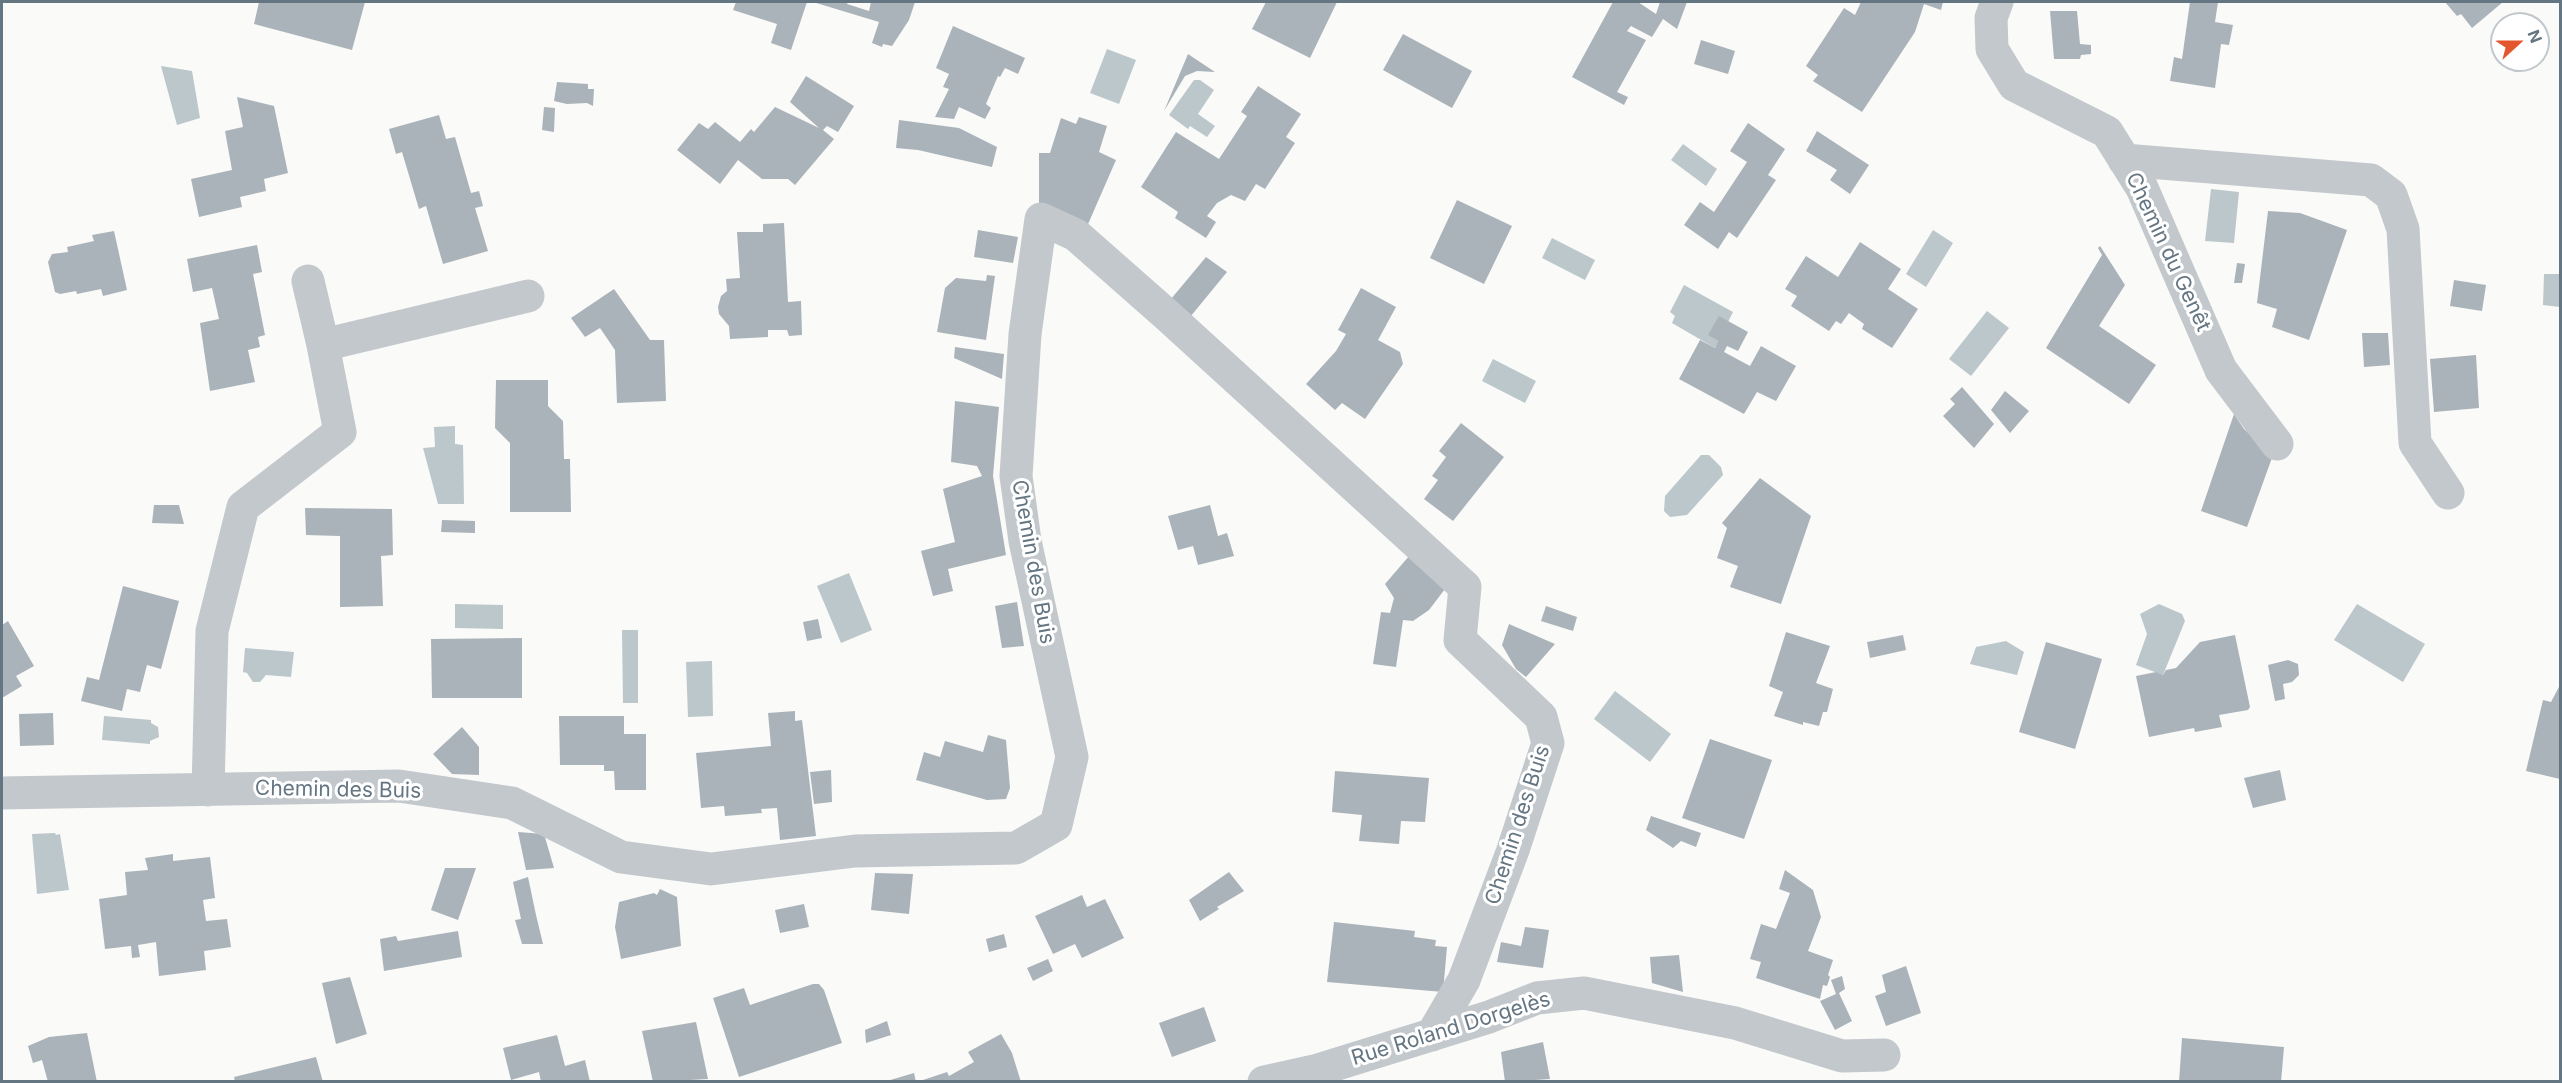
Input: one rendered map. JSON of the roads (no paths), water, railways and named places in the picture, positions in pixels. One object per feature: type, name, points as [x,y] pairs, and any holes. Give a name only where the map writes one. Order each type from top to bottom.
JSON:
[{"type":"street","name":"Chemin du Genêt","points":[[1997,2],[1990,18],[1992,49],[2014,85],[2107,132],[2142,188],[2222,370],[2277,444]]},
{"type":"street","points":[[2124,160],[2371,180],[2391,195],[2403,229],[2415,443],[2448,493]]},
{"type":"street","name":"Chemin des Buis","points":[[2,793],[399,786],[512,803],[621,856],[711,869],[855,851],[1016,848],[1056,825],[1072,757],[1025,542],[1016,476],[1025,334],[1041,219],[1076,235],[1465,587],[1460,640],[1541,717],[1548,743],[1513,850],[1464,980],[1432,1035]]},
{"type":"street","points":[[208,790],[212,631],[243,507],[340,432],[308,281]]},
{"type":"street","points":[[323,345],[528,296]]},
{"type":"street","name":"Rue Roland Dorgelès","points":[[1264,1082],[1318,1070],[1432,1035],[1537,998],[1584,993],[1735,1023],[1842,1056],[1884,1055]]}]
